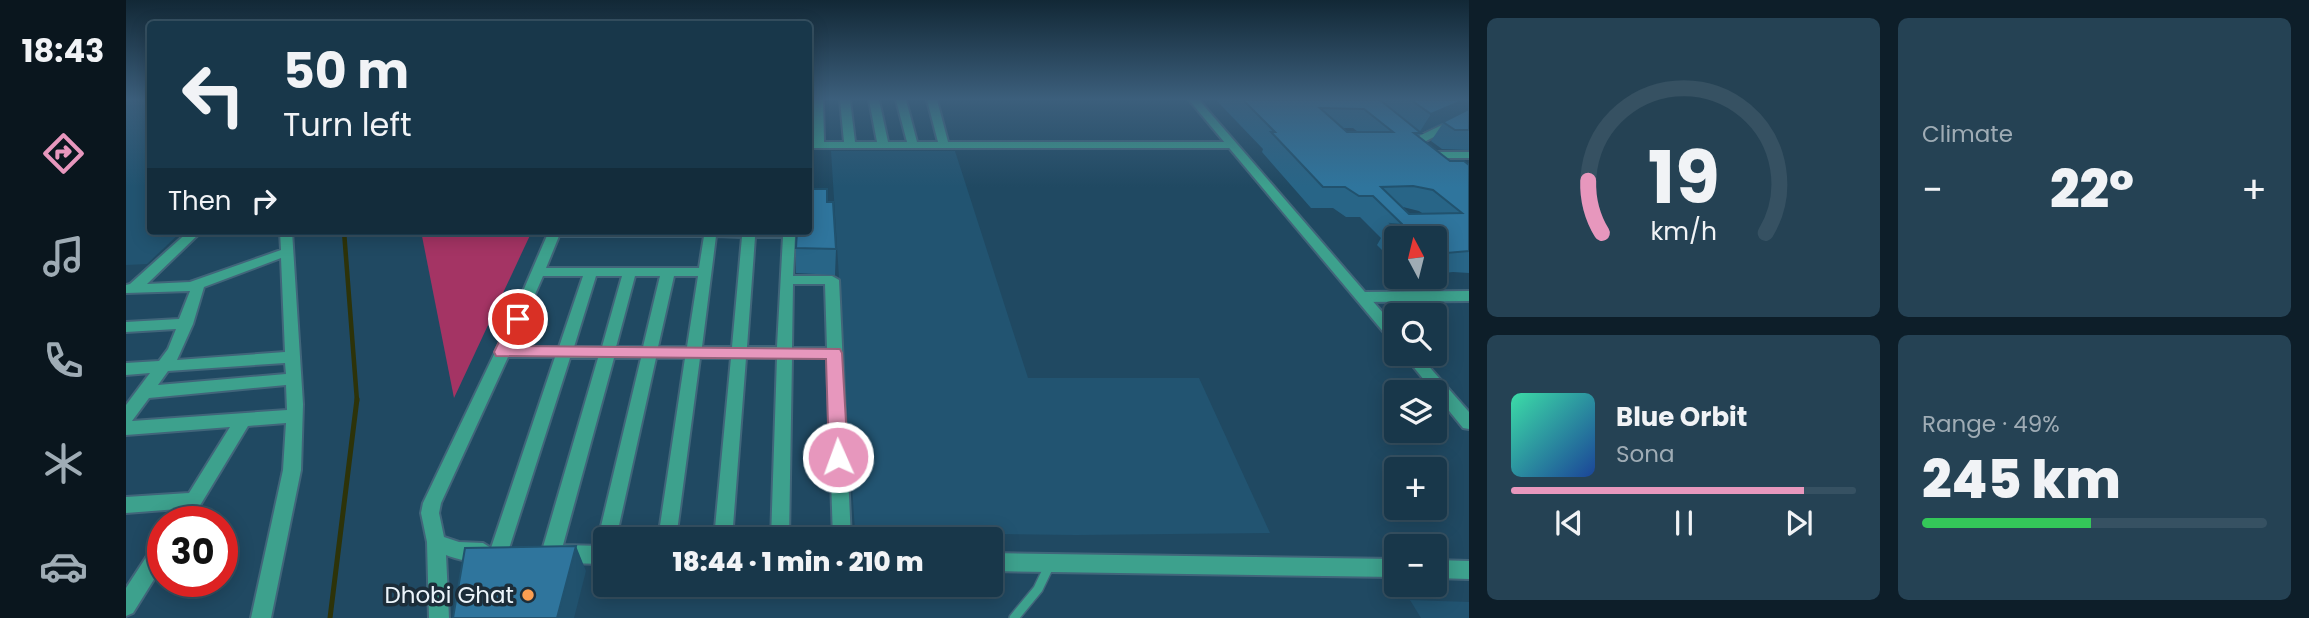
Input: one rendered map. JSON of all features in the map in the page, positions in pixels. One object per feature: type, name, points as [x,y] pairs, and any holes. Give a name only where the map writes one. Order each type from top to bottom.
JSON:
[{"type":"street","points":[[848,129],[850,145]]},
{"type":"street","points":[[880,129],[883,145]]},
{"type":"street","points":[[909,129],[913,145]]},
{"type":"street","points":[[940,129],[944,146]]},
{"type":"street","points":[[1218,129],[1384,323]]},
{"type":"street","points":[[1442,129],[1421,139],[1419,146],[1432,155],[1469,155]]},
{"type":"street","points":[[814,145],[1232,145]]},
{"type":"street","points":[[130,289],[192,235]]},
{"type":"street","points":[[261,618],[292,470],[295,416],[286,235]]},
{"type":"street","points":[[439,618],[436,542],[430,513],[432,503],[554,235]]},
{"type":"street","points":[[669,527],[711,235]]},
{"type":"street","points":[[724,527],[749,235]]},
{"type":"street","points":[[780,527],[788,235]]},
{"type":"street","points":[[130,289],[193,286],[286,252]]},
{"type":"street","points":[[538,272],[706,272]]},
{"type":"street","points":[[436,542],[459,551],[505,552],[563,351],[591,272]]},
{"type":"street","points":[[593,550],[544,554],[629,272]]},
{"type":"street","points":[[611,527],[668,272]]},
{"type":"street","points":[[786,280],[832,280],[841,527]]},
{"type":"street","points":[[126,417],[174,351],[198,288],[193,286]]},
{"type":"street","points":[[1362,297],[1469,296]]},
{"type":"street","points":[[126,327],[186,324]]},
{"type":"street","points":[[502,352],[834,353]]},
{"type":"street","points":[[126,369],[292,357]]},
{"type":"street","points":[[1421,366],[1467,418]]},
{"type":"street","points":[[145,392],[294,379]]},
{"type":"street","points":[[126,428],[295,416]]},
{"type":"street","points":[[189,506],[244,419]]},
{"type":"street","points":[[126,505],[193,500]]},
{"type":"street","points":[[1003,562],[1384,568]]},
{"type":"street","points":[[1447,569],[1469,570]]},
{"type":"street","points":[[126,606],[147,573]]},
{"type":"lane","points":[[1014,618],[1038,590],[1051,563]]},
{"type":"shaded area","points":[[126,129],[147,129],[147,235],[178,235],[147,264],[126,265]]},
{"type":"shaded area","points":[[831,151],[955,151],[1028,378],[1199,378],[1270,533],[1003,534],[1003,527],[855,527]]},
{"type":"shaded area","points":[[422,235],[530,235],[454,398]]},
{"type":"shaded area","points":[[1410,600],[1469,602],[1469,618],[1421,618]]},
{"type":"building","points":[[1272,129],[1393,132],[1389,129],[1416,129],[1421,133],[1414,133],[1450,161],[1464,161],[1469,165],[1469,251],[1447,253],[1447,226],[1393,226],[1391,224],[1403,225],[1373,196],[1359,196],[1345,187],[1323,187],[1271,132],[1275,132]],"holes":[[[1413,186],[1433,190],[1462,213],[1409,214],[1381,187]]]},
{"type":"building","points":[[812,189],[827,189],[827,202],[833,202],[836,249],[796,248],[797,235],[812,235]]},
{"type":"building","points":[[576,546],[557,618],[453,618],[465,548]]},
{"type":"waterway","points":[[344,235],[357,400]]},
{"type":"waterway","points":[[330,618],[357,400]]},
{"type":"place","name":"Dhobi Ghat","points":[[528,595]]},
{"type":"route","points":[[518,319],[502,352],[834,353],[838,457]]}]
